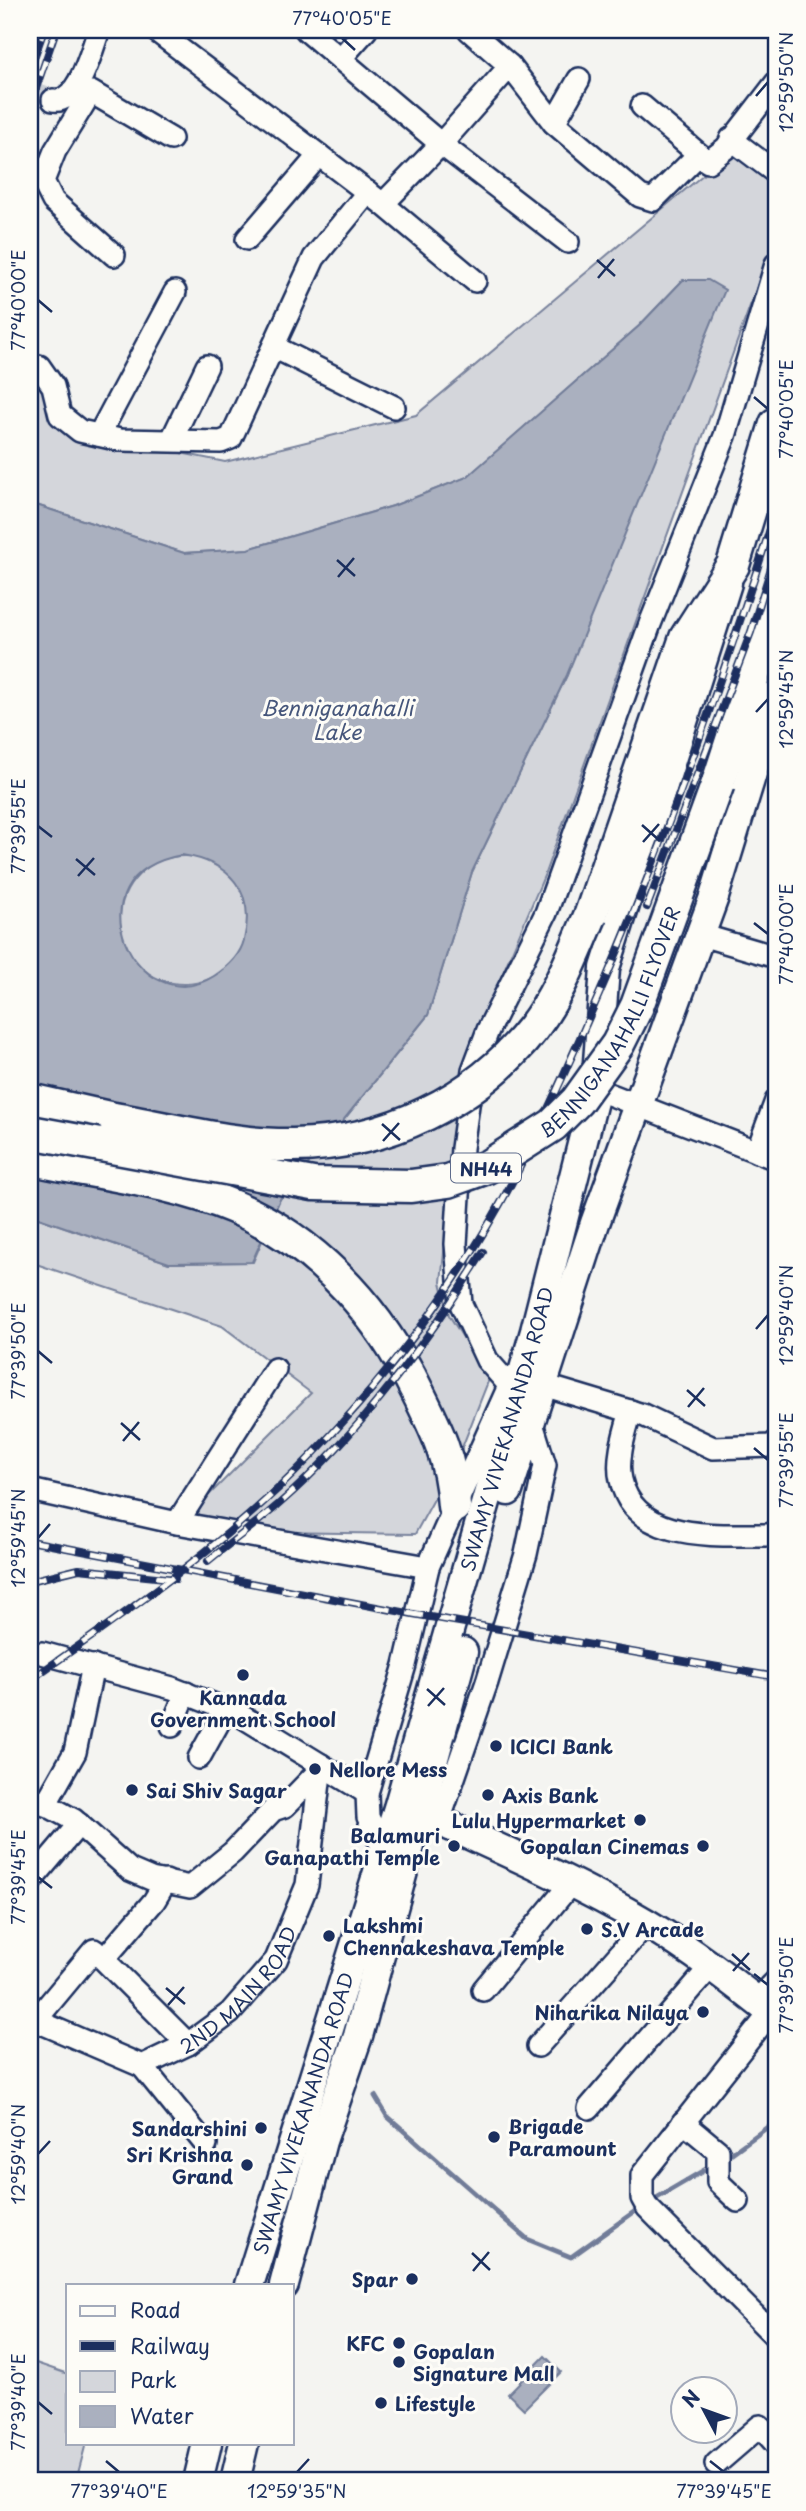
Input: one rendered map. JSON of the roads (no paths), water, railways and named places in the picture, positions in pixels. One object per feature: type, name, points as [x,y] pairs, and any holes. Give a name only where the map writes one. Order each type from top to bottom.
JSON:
[{"type":"highway","points":[[30,1100],[114,1119],[231,1140],[292,1145],[342,1141],[388,1129],[432,1112],[471,1088],[505,1060],[534,1026],[563,979],[591,914],[685,638],[733,565],[776,424]]},
{"type":"highway","name":"BENNIGANAHALLI FLYOVER","points":[[30,1132],[313,1184],[411,1186],[448,1181],[487,1167],[553,1125],[600,1071],[637,1006],[718,783],[776,606]]},
{"type":"highway","points":[[30,1148],[43,1161],[186,1192],[233,1207],[268,1224],[302,1246],[336,1275],[384,1331],[443,1441],[452,1476],[454,1506]]},
{"type":"main road","name":"SWAMY VIVEKANANDA ROAD","points":[[249,2284],[402,1795],[535,1331],[596,1089],[605,968],[692,702],[733,565]]},
{"type":"main road","name":"SWAMY VIVEKANANDA ROAD","points":[[284,2284],[322,2141],[427,1822],[500,1516],[638,1104],[701,934],[776,695]]},
{"type":"main road","points":[[427,1822],[572,1882],[647,1923],[770,2002]]},
{"type":"main road","points":[[198,2481],[207,2444]]},
{"type":"main road","points":[[235,2481],[244,2444]]},
{"type":"street","points":[[69,128],[57,100],[72,95],[99,30]]},
{"type":"street","points":[[155,30],[375,198],[475,281]]},
{"type":"street","points":[[306,30],[441,144],[568,242]]},
{"type":"street","points":[[341,58],[366,30]]},
{"type":"street","points":[[468,30],[510,66],[554,123],[640,196],[653,200],[698,155]]},
{"type":"street","points":[[39,366],[53,386],[60,415],[80,431],[120,440],[221,442],[231,438],[314,258],[375,198],[441,144],[510,66]]},
{"type":"street","points":[[554,123],[579,79]]},
{"type":"street","points":[[642,106],[708,162],[720,153],[776,83]]},
{"type":"street","points":[[114,255],[53,201],[43,181],[69,128],[91,92],[171,139]]},
{"type":"street","points":[[731,139],[776,173]]},
{"type":"street","points":[[247,239],[319,155]]},
{"type":"street","points":[[509,1385],[487,1360],[461,1304],[456,1244],[462,1148],[473,1070],[488,1030],[547,912],[650,624],[725,436],[776,264]]},
{"type":"street","points":[[99,435],[175,292]]},
{"type":"street","points":[[274,347],[394,407]]},
{"type":"street","points":[[172,439],[207,366]]},
{"type":"street","points":[[701,934],[776,957]]},
{"type":"street","points":[[596,1089],[766,1155],[776,1101]]},
{"type":"street","points":[[383,1849],[368,1817],[367,1793],[405,1665],[428,1567],[535,1331]]},
{"type":"street","points":[[177,1523],[275,1368]]},
{"type":"street","points":[[543,1385],[631,1411],[712,1448],[772,1446],[776,1442]]},
{"type":"street","points":[[631,1411],[622,1445],[620,1480],[633,1507],[666,1529],[714,1534],[770,1535],[776,1531]]},
{"type":"street","points":[[30,1490],[177,1523],[428,1567]]},
{"type":"street","points":[[42,1653],[186,1693],[226,1709],[367,1793]]},
{"type":"street","points":[[93,1666],[75,1752],[37,1800],[79,1824],[130,1870],[151,1880],[190,1887],[233,1852],[273,1810],[285,1806],[321,1767]]},
{"type":"street","points":[[172,1726],[186,1693]]},
{"type":"street","points":[[199,1758],[226,1709]]},
{"type":"street","name":"2ND MAIN ROAD","points":[[142,2066],[188,2044],[230,2013],[276,1960],[307,1885],[321,1767]]},
{"type":"street","points":[[30,1882],[79,1824]]},
{"type":"street","points":[[104,1959],[154,1901],[166,1881]]},
{"type":"street","points":[[483,1990],[572,1882]]},
{"type":"street","points":[[538,2046],[647,1923]]},
{"type":"street","points":[[188,2044],[94,1950],[32,2022],[142,2066],[206,2145]]},
{"type":"street","points":[[589,2108],[712,1965]]},
{"type":"street","points":[[770,2002],[642,2175],[644,2203],[776,2337]]},
{"type":"street","points":[[683,2122],[719,2158],[718,2182],[738,2201]]},
{"type":"street","points":[[716,2464],[760,2426],[776,2444]]},
{"type":"water","name":"Benniganahalli Lake","points":[[683,280],[708,280],[725,290],[567,675],[472,872],[428,1015],[280,1199],[252,1262],[169,1263],[30,1215],[30,503],[184,553],[248,549],[393,506],[467,477],[639,326]],"holes":[[[182,855],[199,859],[225,872],[242,893],[247,923],[244,940],[233,961],[214,976],[186,986],[160,981],[139,965],[125,942],[120,915],[127,890],[146,868]]]},
{"type":"water","points":[[545,2356],[561,2372],[524,2409],[508,2394]]},
{"type":"waterway","points":[[375,2096],[387,2116],[527,2239],[571,2257],[641,2207]]},
{"type":"waterway","points":[[725,2158],[776,2121]]},
{"type":"waterway","points":[[650,2202],[713,2165]]},
{"type":"tunnel","points":[[30,92],[53,100]]},
{"type":"railway","points":[[30,69],[44,30]]},
{"type":"railway","points":[[30,106],[56,30]]},
{"type":"railway","points":[[30,1680],[210,1548],[277,1489],[369,1392],[451,1284],[498,1208],[539,1129],[620,945],[692,761],[776,510]]},
{"type":"railway","points":[[647,907],[751,632],[776,552]]},
{"type":"railway","points":[[208,1561],[279,1504],[364,1418],[439,1319],[483,1252]]},
{"type":"railway","points":[[30,1541],[413,1614],[776,1677]]},
{"type":"railway","points":[[30,1581],[79,1569],[175,1579]]},
{"type":"place","name":"Kannada Government School","points":[[243,1675]]},
{"type":"place","name":"ICICI Bank","points":[[496,1746]]},
{"type":"place","name":"Nellore Mess","points":[[315,1769]]},
{"type":"place","name":"Sai Shiv Sagar","points":[[132,1790]]},
{"type":"place","name":"Axis Bank","points":[[488,1795]]},
{"type":"place","name":"Lulu Hypermarket","points":[[640,1820]]},
{"type":"place","name":"Balamuri Ganapathi Temple","points":[[454,1846]]},
{"type":"place","name":"Gopalan Cinemas","points":[[703,1846]]},
{"type":"place","name":"S.V Arcade","points":[[587,1929]]},
{"type":"place","name":"Lakshmi Chennakeshava Temple","points":[[329,1936]]},
{"type":"place","name":"Niharika Nilaya","points":[[703,2012]]},
{"type":"place","name":"Sandarshini","points":[[261,2128]]},
{"type":"place","name":"Brigade Paramount","points":[[494,2137]]},
{"type":"place","name":"Sri Krishna Grand","points":[[247,2165]]},
{"type":"place","name":"Spar","points":[[412,2279]]},
{"type":"place","name":"KFC","points":[[399,2343]]},
{"type":"place","name":"Gopalan Signature Mall","points":[[399,2362]]},
{"type":"place","name":"Lifestyle","points":[[381,2403]]}]
